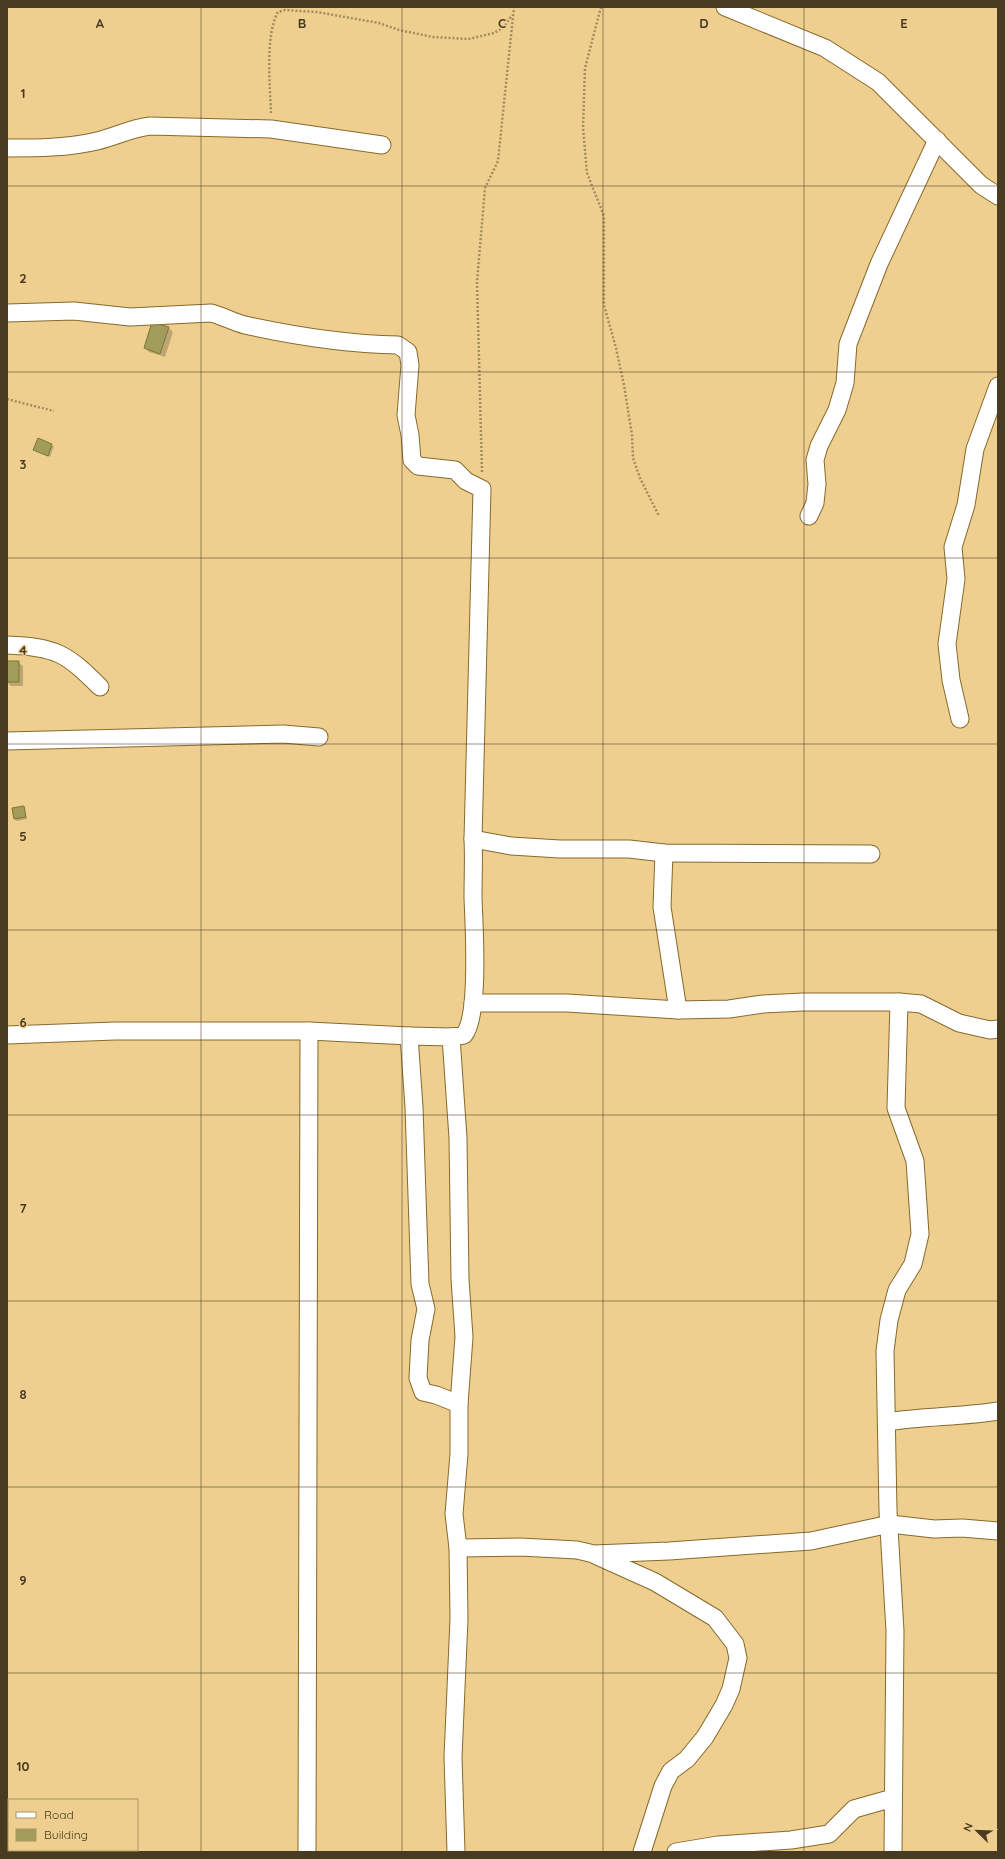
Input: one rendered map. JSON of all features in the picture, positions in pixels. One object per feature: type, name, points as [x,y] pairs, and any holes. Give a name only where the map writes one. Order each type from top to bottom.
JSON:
[{"type":"street","points":[[725,7],[825,48],[878,82],[981,185],[998,196]]},
{"type":"street","points":[[7,148],[42,148],[96,141],[136,127],[150,126],[271,129],[382,145]]},
{"type":"street","points":[[809,516],[815,503],[817,484],[814,460],[819,446],[837,410],[845,383],[848,344],[879,264],[937,140]]},
{"type":"street","points":[[7,313],[74,311],[130,317],[211,314],[257,328],[311,337],[398,345],[408,352],[410,365],[406,415],[410,435],[412,460],[418,466],[455,470],[466,481],[482,489],[473,839],[475,870],[473,1003],[468,1030],[464,1035],[451,1037],[409,1036],[309,1031],[115,1031],[7,1036]]},
{"type":"street","points":[[960,719],[948,665],[947,644],[956,579],[953,547],[966,505],[975,449],[998,386]]},
{"type":"street","points":[[7,645],[48,648],[66,656],[100,687]]},
{"type":"street","points":[[7,741],[283,734],[319,737]]},
{"type":"street","points":[[473,839],[511,846],[594,850],[629,849],[664,853],[872,854]]},
{"type":"street","points":[[664,853],[662,907],[678,1010]]},
{"type":"street","points":[[473,1003],[567,1003],[678,1010],[729,1009],[763,1004],[803,1002],[899,1002],[921,1004],[959,1023],[990,1030],[998,1029]]},
{"type":"street","points":[[893,1852],[895,1631],[885,1351],[889,1320],[897,1290],[913,1264],[920,1234],[915,1161],[896,1108],[899,1002]]},
{"type":"street","points":[[306,1852],[309,1031]]},
{"type":"street","points":[[409,1036],[414,1107],[420,1284],[426,1308],[420,1340],[418,1378],[423,1392],[436,1395],[459,1404]]},
{"type":"street","points":[[451,1037],[458,1138],[460,1279],[464,1337],[459,1404],[459,1454],[454,1514],[458,1548],[459,1619],[453,1757],[456,1852]]},
{"type":"street","points":[[887,1422],[911,1418],[966,1416],[998,1412]]},
{"type":"street","points":[[458,1548],[520,1547],[577,1550],[594,1554],[669,1551],[811,1541],[890,1524],[934,1529],[962,1528],[998,1531]]},
{"type":"street","points":[[594,1554],[617,1567],[655,1582],[715,1618],[735,1644],[738,1658],[731,1689],[706,1737],[687,1759],[671,1771],[663,1786],[642,1852]]},
{"type":"street","points":[[676,1852],[718,1845],[791,1840],[829,1834],[854,1809],[893,1798]]},
{"type":"path","points":[[482,489],[477,282],[485,188],[498,161],[514,7]]},
{"type":"path","points":[[601,7],[585,68],[583,128],[586,173],[604,216],[604,305],[616,348],[624,385],[632,435],[633,458],[640,478],[659,516]]},
{"type":"path","points":[[271,129],[270,52],[273,20],[278,12],[285,10],[317,12],[379,23],[399,30],[434,37],[469,39],[494,33],[504,26],[513,14]]},
{"type":"path","points":[[7,399],[54,411]]},
{"type":"building","points":[[152,322],[169,327],[160,354],[144,348]]},
{"type":"building","points":[[38,438],[52,444],[48,456],[33,450]]},
{"type":"building","points":[[7,661],[19,661],[19,682],[7,682]]},
{"type":"building","points":[[24,806],[26,817],[14,819],[12,808]]}]
